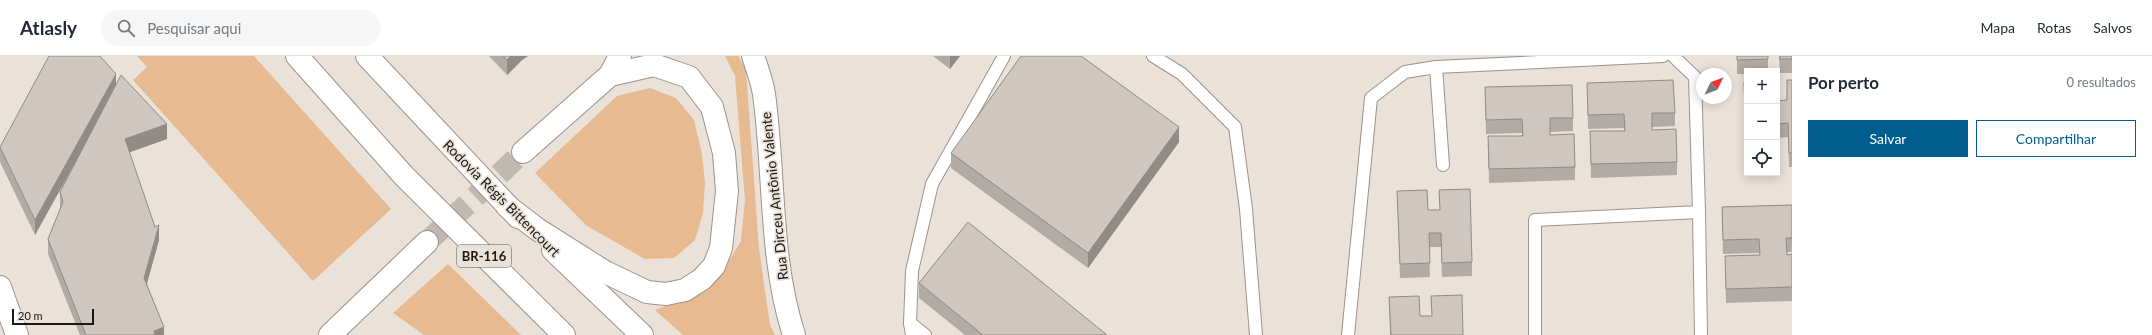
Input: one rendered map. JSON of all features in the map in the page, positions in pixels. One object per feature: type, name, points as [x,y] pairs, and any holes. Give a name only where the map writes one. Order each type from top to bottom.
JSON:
[{"type":"main road","name":"BR-116","points":[[297,56],[404,176],[564,335]]},
{"type":"main road","name":"Rodovia Régis Bittencourt","points":[[367,56],[507,206],[642,335]]},
{"type":"main road","name":"Rua Dirceu Antônio Valente","points":[[753,56],[764,93],[773,212],[786,309],[794,335]]},
{"type":"main road","points":[[507,206],[537,229],[605,272],[647,292],[666,294],[685,290],[702,279],[714,266],[722,248],[726,191],[724,153],[712,107],[689,77],[654,65],[615,65],[523,152]]},
{"type":"main road","points":[[330,335],[427,242]]},
{"type":"main road","points":[[0,287],[17,335]]},
{"type":"lane","points":[[912,335],[910,323],[912,271],[932,184],[1004,56]]},
{"type":"lane","points":[[1153,56],[1182,74],[1236,128],[1246,209],[1256,335]]},
{"type":"lane","points":[[1348,335],[1370,98],[1405,72],[1436,67],[1663,56]]},
{"type":"lane","points":[[1673,56],[1695,77],[1701,335]]},
{"type":"lane","points":[[1436,67],[1443,165]]},
{"type":"lane","points":[[1534,335],[1535,220],[1699,212]]},
{"type":"lane","points":[[910,323],[925,335]]},
{"type":"shaded area","points":[[137,56],[254,56],[391,209],[313,281],[133,80],[147,67]]},
{"type":"shaded area","points":[[725,56],[738,56],[746,70],[759,249],[770,325],[775,335],[683,335],[655,310],[696,294],[718,279],[741,241],[745,200],[735,76]]},
{"type":"shaded area","points":[[650,88],[676,98],[694,120],[702,154],[705,183],[703,213],[695,240],[674,258],[645,259],[587,226],[535,173],[617,96]]},
{"type":"shaded area","points":[[448,264],[521,335],[424,335],[393,313]]},
{"type":"building","points":[[49,56],[100,56],[116,74],[35,220],[0,147]]},
{"type":"building","points":[[503,56],[511,56],[507,60]]},
{"type":"building","points":[[1021,56],[1081,56],[1179,127],[1088,253],[951,153]]},
{"type":"building","points":[[1737,56],[1768,56],[1768,59],[1737,60]]},
{"type":"building","points":[[1780,56],[1792,56],[1792,59],[1780,59]]},
{"type":"building","points":[[121,75],[167,124],[125,139],[155,227],[159,225],[144,278],[164,327],[154,331],[155,335],[86,335],[48,239],[63,202],[60,192]]},
{"type":"building","points":[[1673,80],[1675,113],[1652,113],[1652,130],[1676,129],[1677,162],[1591,164],[1590,131],[1625,131],[1624,114],[1588,115],[1587,83]]},
{"type":"building","points":[[1787,80],[1792,80],[1792,153],[1789,153],[1788,123],[1780,124],[1780,101],[1787,100]]},
{"type":"building","points":[[1572,85],[1573,118],[1550,118],[1550,135],[1574,134],[1575,167],[1489,169],[1488,136],[1523,136],[1522,119],[1486,120],[1485,87]]},
{"type":"building","points":[[1470,189],[1472,262],[1442,263],[1441,233],[1429,233],[1430,263],[1400,264],[1397,191],[1427,190],[1428,210],[1440,210],[1439,190]]},
{"type":"building","points":[[1792,205],[1792,238],[1786,238],[1787,255],[1792,254],[1792,287],[1726,289],[1725,256],[1760,255],[1759,239],[1723,240],[1722,207]]},
{"type":"building","points":[[968,222],[1107,335],[983,335],[919,283]]},
{"type":"building","points":[[1462,295],[1463,335],[1391,335],[1389,297],[1419,296],[1420,316],[1432,316],[1431,296]]},
{"type":"tunnel","points":[[427,242],[523,152]]}]
